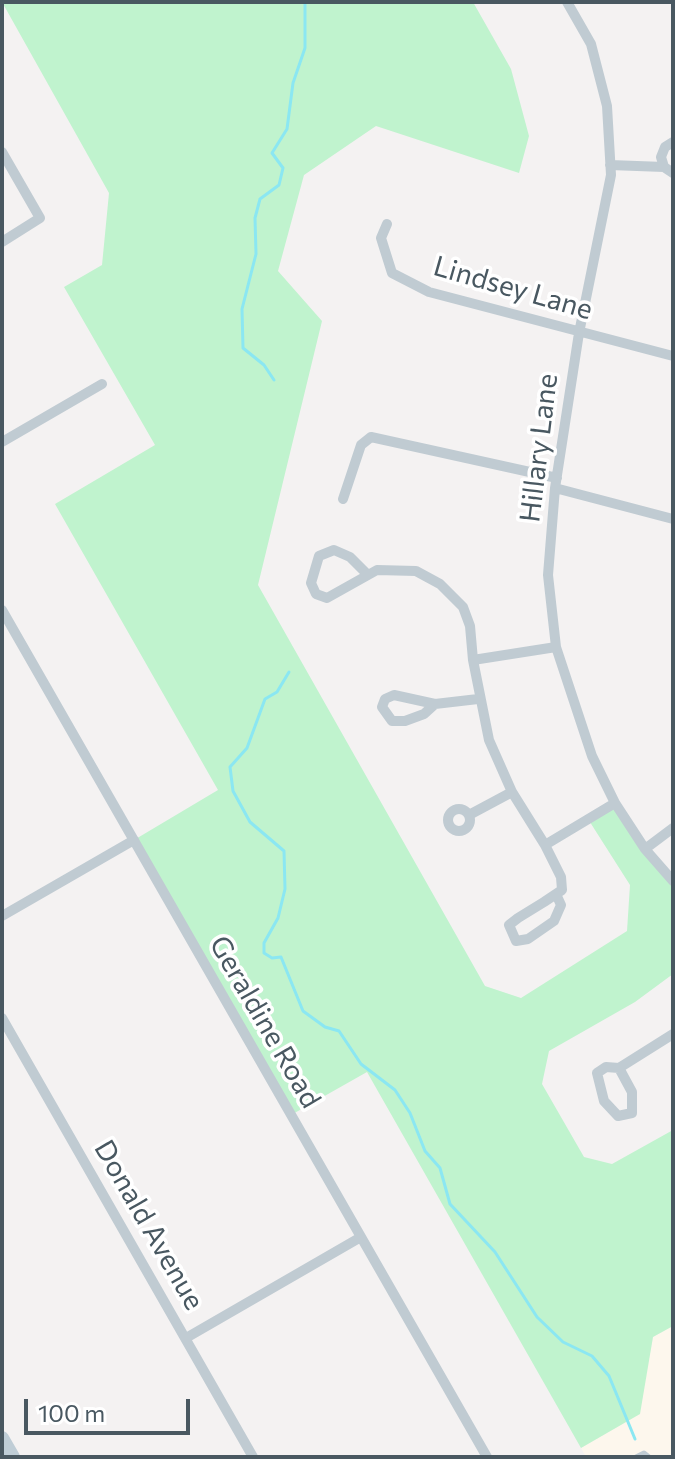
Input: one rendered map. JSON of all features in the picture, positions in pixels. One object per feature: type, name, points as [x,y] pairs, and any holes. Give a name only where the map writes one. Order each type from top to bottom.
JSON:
[{"type":"main road","points":[[2,1438],[13,1457]]},
{"type":"street","name":"Hillary Lane","points":[[567,2],[591,44],[607,106],[611,175],[579,333],[556,483],[548,575],[556,647],[581,730],[615,803],[645,849],[673,881]]},
{"type":"street","points":[[610,165],[669,170],[662,153],[673,142]]},
{"type":"street","points":[[2,152],[40,218],[2,242]]},
{"type":"street","name":"Lindsey Lane","points":[[387,224],[381,238],[392,273],[429,292],[673,356]]},
{"type":"street","points":[[2,442],[102,384]]},
{"type":"street","points":[[343,499],[361,445],[371,437],[556,483],[673,519]]},
{"type":"street","points":[[367,574],[350,557],[334,550],[319,556],[311,583],[316,594],[327,598],[367,574],[389,569],[416,571],[440,584],[463,607],[470,626],[478,699],[489,740],[512,792],[561,877],[562,890],[509,925],[516,941],[528,939],[554,921],[561,905],[556,894]]},
{"type":"street","name":"Geraldine Road","points":[[2,610],[487,1457]]},
{"type":"street","points":[[473,660],[556,647]]},
{"type":"street","points":[[435,704],[416,718],[405,721],[392,721],[382,707],[385,699],[394,695],[435,704],[478,699]]},
{"type":"street","points":[[469,815],[512,792]]},
{"type":"street","points":[[545,845],[615,803]]},
{"type":"street","points":[[645,849],[673,828]]},
{"type":"street","points":[[2,916],[134,840]]},
{"type":"street","name":"Donald Avenue","points":[[2,1018],[253,1457]]},
{"type":"street","points":[[619,1068],[632,1092],[632,1113],[618,1116],[604,1101],[597,1073],[606,1067],[619,1068],[673,1034]]},
{"type":"street","points":[[186,1338],[361,1237]]},
{"type":"lane","points":[[636,1457],[644,1453],[649,1457]]},
{"type":"shaded area","points":[[673,1326],[673,1457],[586,1457],[581,1448],[639,1414],[653,1337]]},
{"type":"green space","points":[[2,2],[473,2],[511,69],[529,136],[519,173],[376,126],[304,175],[278,271],[322,321],[258,585],[485,986],[521,998],[627,931],[630,885],[588,819],[615,803],[673,881],[673,974],[635,1002],[549,1051],[542,1084],[584,1157],[612,1164],[673,1130],[673,1326],[653,1337],[640,1414],[581,1448],[367,1072],[291,1115],[134,840],[218,790],[55,504],[155,445],[64,287],[102,265],[109,193]]},
{"type":"waterway","points":[[274,380],[264,365],[243,348],[242,309],[256,254],[255,218],[260,199],[279,185],[283,168],[272,153],[287,129],[293,83],[305,48],[305,2]]},
{"type":"waterway","points":[[289,672],[277,692],[265,699],[247,748],[230,767],[233,791],[250,822],[284,851],[285,889],[278,918],[264,943],[264,953],[272,958],[281,957],[303,1011],[325,1027],[339,1031],[361,1064],[395,1090],[410,1113],[425,1151],[440,1168],[450,1204],[495,1252],[537,1317],[563,1342],[592,1356],[609,1376],[635,1439]]}]
